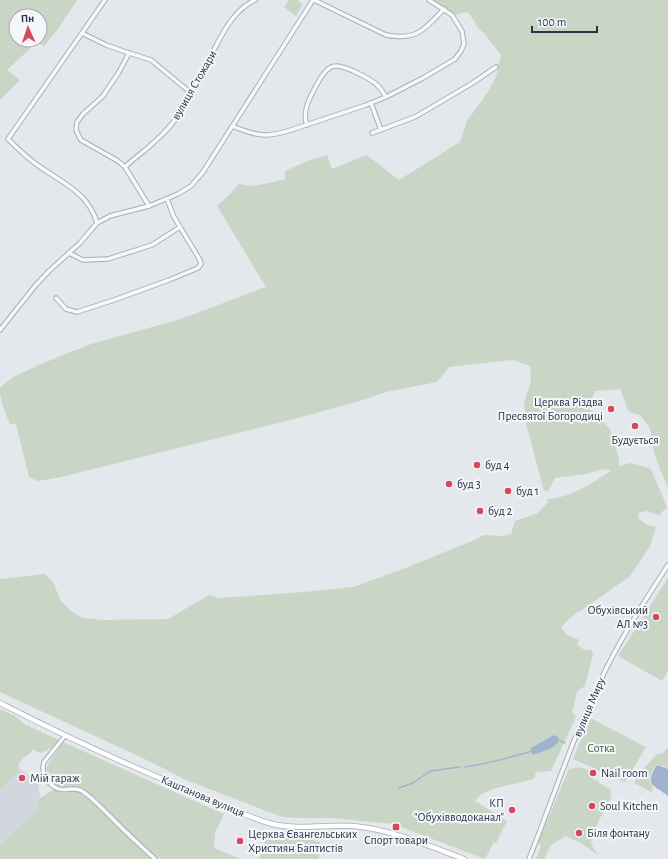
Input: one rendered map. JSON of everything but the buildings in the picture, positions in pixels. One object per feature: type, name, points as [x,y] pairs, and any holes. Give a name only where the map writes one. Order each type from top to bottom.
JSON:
[{"type":"main road","name":"Каштанова вулиця","points":[[0,703],[65,736],[255,819],[279,826],[342,826],[365,828],[392,834],[436,848],[464,859]]},
{"type":"street","points":[[97,223],[87,202],[77,192],[35,164],[8,139],[105,0]]},
{"type":"street","name":"вулиця Стожари","points":[[125,167],[153,144],[176,118],[225,29],[235,14],[244,6],[255,0]]},
{"type":"street","points":[[307,0],[313,1],[386,35],[394,37],[406,37],[422,31],[444,9]]},
{"type":"street","points":[[232,126],[258,135],[281,134],[386,97],[446,65],[462,52],[464,44],[462,31],[452,15],[429,0]]},
{"type":"street","points":[[0,330],[35,286],[89,234],[97,223],[110,216],[149,206],[167,199],[186,189],[196,180],[203,172],[313,1]]},
{"type":"street","points":[[82,33],[106,45],[151,60],[191,93]]},
{"type":"street","points":[[129,53],[119,72],[103,96],[83,114],[77,122],[76,130],[81,140],[118,161],[125,167],[149,206]]},
{"type":"street","points":[[307,125],[305,118],[306,108],[315,88],[326,70],[335,66],[339,66],[370,79],[379,86],[386,97]]},
{"type":"street","points":[[372,133],[415,117],[471,84],[496,67]]},
{"type":"street","points":[[371,103],[381,130]]},
{"type":"street","points":[[56,298],[66,309],[77,312],[169,280],[198,268],[201,264],[200,260],[174,217],[167,199]]},
{"type":"street","points":[[69,253],[83,260],[108,259],[152,245],[180,227]]},
{"type":"street","name":"вулиця Миру","points":[[530,859],[586,710],[627,631],[668,565]]},
{"type":"street","points":[[65,736],[44,762],[43,771],[47,779],[58,789],[76,789],[82,791],[98,804],[155,859]]},
{"type":"shaded area","points":[[19,768],[38,781],[40,798],[36,803],[41,808],[24,824],[22,823],[0,845],[0,789],[1,790],[18,772]]},
{"type":"green space","points":[[0,0],[77,0],[48,41],[48,8],[8,8],[8,48],[31,48],[7,70],[20,80],[0,100]]},
{"type":"green space","points":[[289,0],[299,0],[298,1],[303,4],[296,16],[284,7]]},
{"type":"green space","points":[[429,0],[668,0],[668,489],[655,456],[650,428],[640,415],[629,412],[620,389],[595,391],[588,407],[610,429],[619,458],[619,466],[629,463],[651,469],[667,507],[659,515],[647,511],[638,513],[639,519],[647,525],[656,527],[650,546],[630,576],[577,612],[561,627],[566,634],[579,640],[577,645],[586,651],[591,649],[593,655],[585,686],[577,691],[572,712],[576,717],[551,771],[536,772],[534,779],[496,788],[480,795],[475,801],[507,821],[496,843],[494,842],[485,859],[393,824],[332,818],[282,817],[186,780],[151,762],[0,692],[0,579],[45,574],[53,582],[61,601],[72,612],[83,618],[102,620],[168,619],[209,595],[220,598],[353,587],[403,569],[484,535],[503,536],[511,534],[515,521],[538,513],[548,502],[547,499],[572,493],[611,471],[603,469],[586,474],[555,478],[549,490],[544,491],[527,427],[524,403],[531,381],[530,366],[513,360],[449,367],[437,382],[386,392],[360,401],[294,419],[61,477],[38,481],[29,477],[16,424],[10,424],[2,402],[0,388],[4,384],[15,376],[41,364],[91,344],[181,319],[266,287],[217,206],[239,184],[252,186],[285,179],[285,171],[327,155],[332,169],[367,155],[399,180],[460,142],[467,121],[488,92],[496,77],[501,55],[480,30],[468,12],[452,15]]},
{"type":"green space","name":"Обухівський АЛ №3","points":[[668,578],[668,671],[662,681],[618,656]]},
{"type":"green space","points":[[0,709],[15,716],[24,724],[59,740],[51,748],[40,753],[33,749],[19,763],[18,772],[1,790],[0,789]]},
{"type":"green space","name":"Сотка","points":[[590,718],[646,747],[625,782],[573,759]]},
{"type":"green space","points":[[63,742],[224,814],[215,833],[214,848],[241,859],[162,859],[152,856],[152,859],[0,859],[0,845],[22,823],[24,824],[40,808],[36,803],[40,798],[58,787],[49,776],[46,769]]},
{"type":"green space","points":[[668,747],[668,768],[655,766],[650,775],[649,781],[653,787],[651,792],[634,783],[638,775],[656,755],[663,753]]},
{"type":"green space","points":[[580,767],[592,772],[590,777],[599,782],[598,783],[611,789],[610,795],[612,796],[592,837],[591,844],[598,855],[581,843],[566,836],[551,845],[544,859],[536,859],[541,846],[538,842],[569,769]]},
{"type":"green space","points":[[268,833],[279,837],[293,835],[320,842],[319,859],[259,859]]},
{"type":"water","points":[[554,735],[558,737],[558,743],[550,749],[532,755],[531,748]]},
{"type":"water","points":[[656,766],[668,769],[668,796],[655,787],[651,782],[652,773]]},
{"type":"waterway","points":[[558,740],[565,743]]},
{"type":"waterway","points":[[465,767],[533,751]]},
{"type":"waterway","points":[[399,788],[413,783],[430,771],[460,767]]},
{"type":"place","name":"Церква Різдва Пресвятої Богородиці","points":[[611,409]]},
{"type":"place","name":"Будується","points":[[635,426]]},
{"type":"place","name":"буд 4","points":[[477,465]]},
{"type":"place","name":"буд 3","points":[[449,484]]},
{"type":"place","name":"буд 1","points":[[508,491]]},
{"type":"place","name":"буд 2","points":[[480,511]]},
{"type":"place","name":"Обухівський АЛ №3","points":[[656,617]]},
{"type":"place","name":"Nail room","points":[[593,773]]},
{"type":"place","name":"Мій гараж","points":[[22,778]]},
{"type":"place","name":"Soul Kitchen","points":[[592,806]]},
{"type":"place","name":"КП “Обухівводоканал”","points":[[512,810]]},
{"type":"place","name":"Спорт товари","points":[[396,827]]},
{"type":"place","name":"Біля фонтану","points":[[579,833]]},
{"type":"place","name":"Церква Євангельських Християн Баптистів","points":[[240,841]]}]
